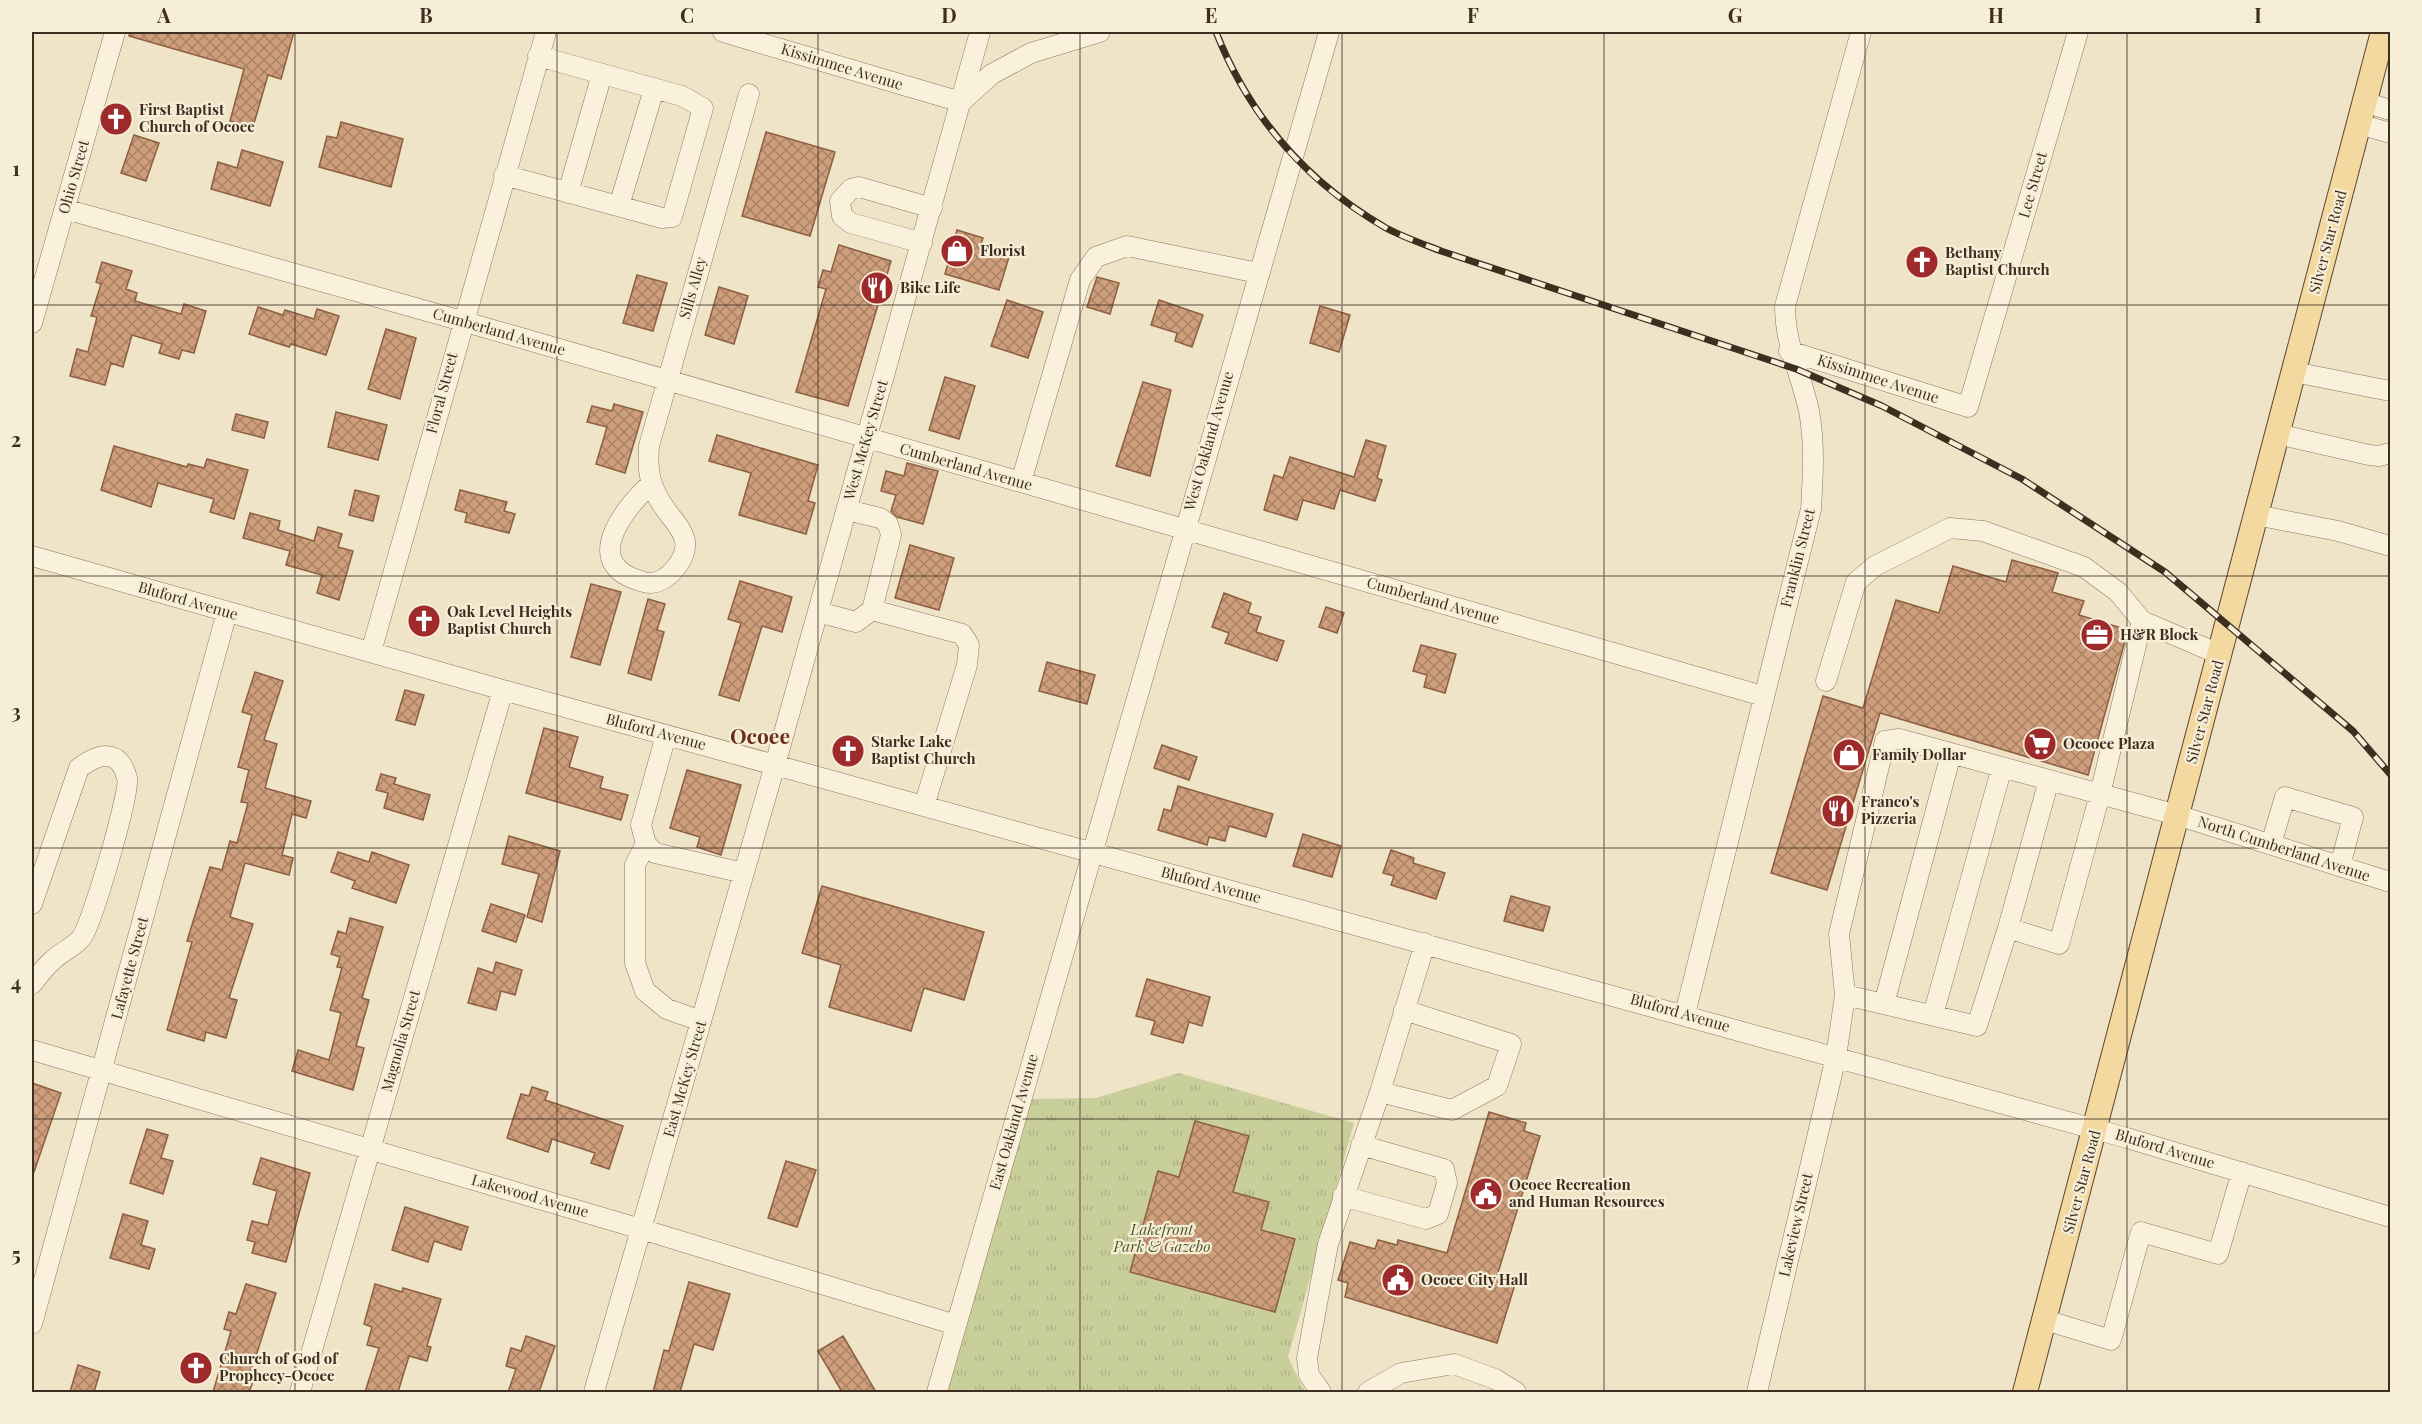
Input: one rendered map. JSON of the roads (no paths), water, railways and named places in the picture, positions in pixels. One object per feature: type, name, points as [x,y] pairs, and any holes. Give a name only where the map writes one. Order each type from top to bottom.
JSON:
[{"type":"main road","name":"Silver Star Road","points":[[2025,1392],[2221,655],[2383,32]]},
{"type":"street","name":"Ohio Street","points":[[32,323],[115,32]]},
{"type":"street","name":"Floral Street","points":[[371,652],[462,321],[546,32]]},
{"type":"street","name":"Kissimmee Avenue","points":[[723,32],[959,109]]},
{"type":"street","name":"West McKey Street","points":[[775,765],[981,32]]},
{"type":"street","points":[[959,109],[992,74],[1031,53],[1100,32]]},
{"type":"street","name":"West Oakland Avenue","points":[[1092,852],[1329,32]]},
{"type":"street","name":"Franklin Street","points":[[1685,1014],[1811,509],[1813,469],[1809,411],[1789,351],[1785,317],[1791,280],[1861,32]]},
{"type":"street","name":"Lee Street","points":[[1968,407],[2078,32]]},
{"type":"street","points":[[504,175],[662,218],[672,217],[678,197],[703,108],[682,96],[538,56]]},
{"type":"street","points":[[568,193],[602,74]]},
{"type":"street","points":[[619,206],[654,89]]},
{"type":"street","name":"Sills Alley","points":[[652,483],[634,498],[612,533],[609,555],[617,568],[630,578],[649,583],[661,580],[674,569],[685,554],[685,542],[680,527],[665,509],[647,472],[649,446],[749,94]]},
{"type":"street","points":[[2361,113],[2391,110]]},
{"type":"street","points":[[2361,113],[2391,133]]},
{"type":"street","points":[[922,243],[851,223],[842,216],[840,201],[851,189],[859,187],[932,208]]},
{"type":"street","name":"Cumberland Avenue","points":[[65,209],[1184,528],[1763,696]]},
{"type":"street","points":[[1021,482],[1080,280],[1096,256],[1126,246],[1258,273]]},
{"type":"street","name":"Kissimmee Avenue","points":[[1789,351],[1968,407]]},
{"type":"street","points":[[2294,372],[2391,391]]},
{"type":"street","points":[[2277,434],[2369,455],[2379,456],[2391,453]]},
{"type":"street","points":[[818,612],[856,622],[872,610],[891,535],[888,524],[880,518],[847,510]]},
{"type":"street","points":[[2256,515],[2338,531],[2391,546]]},
{"type":"street","points":[[1826,681],[1856,582],[1875,566],[1950,528],[1983,531],[2084,567],[2118,592],[2142,621],[2221,655]]},
{"type":"street","name":"Bluford Avenue","points":[[32,556],[503,690],[1685,1014],[2096,1129],[2391,1216]]},
{"type":"street","points":[[872,610],[962,634],[969,645],[967,665],[924,806]]},
{"type":"street","name":"Lafayette Street","points":[[32,1324],[227,612]]},
{"type":"street","points":[[2008,928],[2059,944],[2100,794],[2142,621]]},
{"type":"street","name":"Magnolia Street","points":[[300,1392],[503,690]]},
{"type":"street","points":[[666,735],[641,825],[646,844],[655,853],[744,873]]},
{"type":"street","name":"Lakeview Street","points":[[1757,1392],[1836,1057],[1845,995],[1839,934],[1885,741],[1899,740],[1951,753]]},
{"type":"street","points":[[1884,1004],[1951,753]]},
{"type":"street","name":"North Cumberland Avenue","points":[[1951,753],[2177,815],[2391,882]]},
{"type":"street","points":[[32,904],[79,768],[95,756],[104,755],[119,762],[128,779],[124,803],[98,895],[82,938],[52,961],[32,984]]},
{"type":"street","name":"East McKey Street","points":[[594,1392],[775,765]]},
{"type":"street","points":[[1933,1015],[2002,767]]},
{"type":"street","points":[[1845,995],[1977,1026],[2008,928],[2049,780]]},
{"type":"street","points":[[2271,844],[2285,796],[2354,818],[2340,866]]},
{"type":"street","points":[[646,844],[635,865],[635,963],[645,991],[667,1009],[701,1021]]},
{"type":"street","name":"East Oakland Avenue","points":[[937,1392],[1092,852]]},
{"type":"street","points":[[1321,1392],[1309,1375],[1307,1358],[1328,1244],[1380,1092],[1425,943]]},
{"type":"street","points":[[1380,1092],[1452,1110],[1497,1086],[1511,1044],[1404,1011]]},
{"type":"street","name":"Lakewood Avenue","points":[[32,1050],[641,1229],[956,1325]]},
{"type":"street","points":[[1343,1196],[1426,1219],[1438,1214],[1447,1183],[1444,1169],[1362,1145]]},
{"type":"street","points":[[2045,1320],[2111,1340],[2141,1232],[2218,1254],[2242,1172]]},
{"type":"street","points":[[1368,1392],[1401,1373],[1454,1364],[1495,1379],[1516,1392]]},
{"type":"railway","points":[[1216,32],[1230,63],[1264,120],[1306,168],[1357,210],[1386,228],[1441,251],[1796,369],[1882,406],[2022,479],[2165,572],[2353,731],[2390,774]]},
{"type":"place","name":"First Baptist Church of Ocoee","points":[[116,119]]},
{"type":"place","name":"Florist","points":[[957,251]]},
{"type":"place","name":"Bethany Baptist Church","points":[[1922,262]]},
{"type":"place","name":"Bike Life","points":[[877,288]]},
{"type":"place","name":"Oak Level Heights Baptist Church","points":[[424,621]]},
{"type":"place","name":"H&R Block","points":[[2097,635]]},
{"type":"place","name":"Ocooee Plaza","points":[[2040,744]]},
{"type":"place","name":"Starke Lake Baptist Church","points":[[848,751]]},
{"type":"place","name":"Family Dollar","points":[[1849,755]]},
{"type":"place","name":"Franco's Pizzeria","points":[[1838,811]]},
{"type":"place","name":"Ocoee Recreation and Human Resources","points":[[1486,1194]]},
{"type":"place","name":"Ocoee City Hall","points":[[1398,1280]]},
{"type":"place","name":"Church of God of Prophecy-Ocoee","points":[[196,1368]]},
{"type":"district","name":"Ocoee","points":[[760,737]]},
{"type":"park label","name":"Lakefront Park & Gazebo","points":[[1162,1238]]}]
